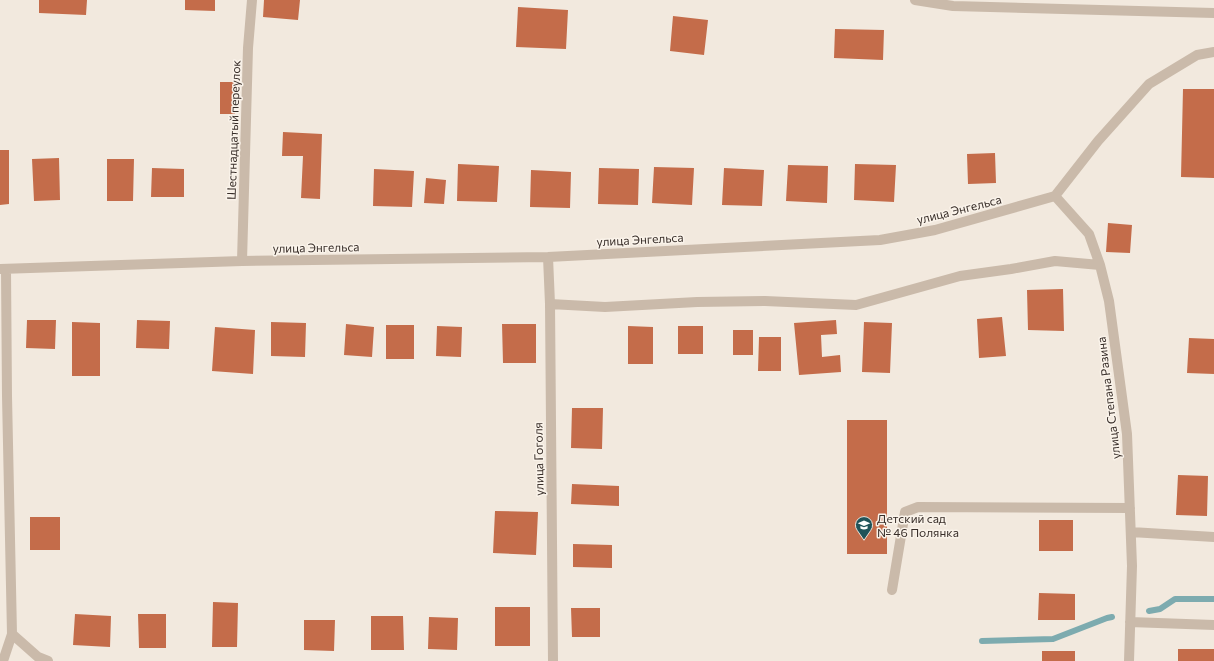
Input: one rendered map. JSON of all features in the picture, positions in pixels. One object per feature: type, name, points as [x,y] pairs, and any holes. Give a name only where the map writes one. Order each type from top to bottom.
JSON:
[{"type":"street","name":"Шестнадцатый переулок","points":[[242,261],[248,48],[252,0]]},
{"type":"street","points":[[915,0],[953,6],[1214,13]]},
{"type":"street","points":[[1055,196],[1098,141],[1149,84],[1197,55],[1214,52]]},
{"type":"street","name":"улица Энгельса","points":[[3,270],[242,261],[548,257],[880,240],[935,230],[1055,196]]},
{"type":"street","name":"улица Степана Разина","points":[[1055,196],[1089,234],[1100,265],[1109,301],[1127,434],[1132,566],[1129,661]]},
{"type":"street","name":"улица Гоголя","points":[[548,257],[550,304],[553,661]]},
{"type":"street","points":[[550,304],[605,307],[697,302],[765,301],[856,305],[960,276],[1055,261],[1100,265]]},
{"type":"street","points":[[3,270],[8,404],[12,634],[3,661]]},
{"type":"street","points":[[892,590],[906,512],[918,507],[1130,508]]},
{"type":"street","points":[[1131,532],[1214,537]]},
{"type":"street","points":[[1130,622],[1214,625]]},
{"type":"street","points":[[12,634],[38,657],[48,661]]},
{"type":"building","points":[[39,0],[87,0],[86,15],[39,13]]},
{"type":"building","points":[[185,0],[215,0],[215,11],[185,10]]},
{"type":"building","points":[[264,0],[300,0],[298,20],[263,17]]},
{"type":"building","points":[[518,7],[568,10],[566,49],[516,47]]},
{"type":"building","points":[[673,16],[708,20],[704,55],[670,51]]},
{"type":"building","points":[[835,29],[884,30],[883,60],[834,58]]},
{"type":"building","points":[[220,82],[235,82],[235,114],[220,114]]},
{"type":"building","points":[[1183,89],[1214,89],[1214,178],[1181,177]]},
{"type":"building","points":[[283,132],[322,134],[320,199],[301,198],[303,156],[282,156]]},
{"type":"building","points":[[0,150],[9,150],[9,204],[0,205]]},
{"type":"building","points":[[995,153],[996,183],[968,184],[967,154]]},
{"type":"building","points":[[59,158],[60,200],[34,201],[32,159]]},
{"type":"building","points":[[107,159],[134,159],[133,201],[107,201]]},
{"type":"building","points":[[458,164],[499,166],[497,202],[457,201]]},
{"type":"building","points":[[855,164],[896,165],[894,202],[854,200]]},
{"type":"building","points":[[788,165],[828,166],[827,203],[786,201]]},
{"type":"building","points":[[654,167],[694,168],[692,205],[652,203]]},
{"type":"building","points":[[152,168],[184,169],[184,197],[151,197]]},
{"type":"building","points":[[599,168],[639,169],[638,205],[598,204]]},
{"type":"building","points":[[724,168],[764,170],[762,206],[722,205]]},
{"type":"building","points":[[374,169],[414,171],[412,207],[373,206]]},
{"type":"building","points":[[531,170],[571,172],[570,208],[530,207]]},
{"type":"building","points":[[426,178],[446,180],[444,204],[424,203]]},
{"type":"building","points":[[1108,223],[1132,225],[1130,253],[1106,252]]},
{"type":"building","points":[[1063,289],[1064,331],[1028,330],[1027,290]]},
{"type":"building","points":[[1002,317],[1006,356],[979,358],[977,319]]},
{"type":"building","points":[[27,320],[56,320],[55,349],[26,348]]},
{"type":"building","points":[[137,320],[170,321],[169,349],[136,348]]},
{"type":"building","points":[[836,320],[837,334],[821,335],[822,357],[840,355],[841,372],[799,375],[794,323]]},
{"type":"building","points":[[72,322],[100,323],[100,376],[72,376]]},
{"type":"building","points":[[271,322],[306,323],[305,357],[271,356]]},
{"type":"building","points":[[864,322],[892,323],[890,373],[862,372]]},
{"type":"building","points":[[346,324],[374,327],[372,357],[344,355]]},
{"type":"building","points":[[502,324],[536,324],[536,363],[503,363]]},
{"type":"building","points":[[386,325],[414,325],[414,359],[386,359]]},
{"type":"building","points":[[437,326],[462,327],[461,357],[436,356]]},
{"type":"building","points":[[628,326],[653,327],[653,364],[628,364]]},
{"type":"building","points":[[678,326],[703,326],[703,354],[678,354]]},
{"type":"building","points":[[215,327],[255,330],[253,374],[212,371]]},
{"type":"building","points":[[733,330],[753,330],[753,355],[733,355]]},
{"type":"building","points":[[759,337],[781,337],[781,371],[758,371]]},
{"type":"building","points":[[1189,338],[1214,339],[1214,374],[1187,373]]},
{"type":"building","points":[[572,408],[603,408],[602,449],[571,448]]},
{"type":"building","points":[[847,420],[887,420],[887,554],[847,554]]},
{"type":"building","points":[[1178,475],[1208,476],[1207,516],[1176,515]]},
{"type":"building","points":[[572,484],[619,486],[619,506],[571,504]]},
{"type":"building","points":[[495,511],[538,512],[536,555],[493,553]]},
{"type":"building","points":[[30,517],[60,517],[60,550],[30,550]]},
{"type":"building","points":[[1039,520],[1073,520],[1073,551],[1039,551]]},
{"type":"building","points":[[573,544],[612,545],[612,568],[573,567]]},
{"type":"building","points":[[1039,593],[1075,594],[1075,620],[1038,620]]},
{"type":"building","points":[[213,602],[238,603],[237,647],[212,647]]},
{"type":"building","points":[[495,607],[530,607],[530,646],[495,646]]},
{"type":"building","points":[[571,608],[600,608],[600,637],[572,637]]},
{"type":"building","points":[[75,614],[111,616],[110,647],[73,645]]},
{"type":"building","points":[[138,614],[166,614],[166,648],[139,648]]},
{"type":"building","points":[[371,616],[403,616],[404,650],[371,650]]},
{"type":"building","points":[[429,617],[458,618],[457,650],[428,649]]},
{"type":"building","points":[[304,620],[335,620],[334,651],[304,650]]},
{"type":"building","points":[[1178,649],[1214,649],[1214,661],[1178,661]]},
{"type":"building","points":[[1042,651],[1075,651],[1075,661],[1042,661]]},
{"type":"waterway","points":[[1149,611],[1160,609],[1175,599],[1214,599]]},
{"type":"waterway","points":[[982,641],[1053,639],[1112,617]]},
{"type":"place","name":"Детский сад № 46 Полянка","points":[[864,540]]}]
